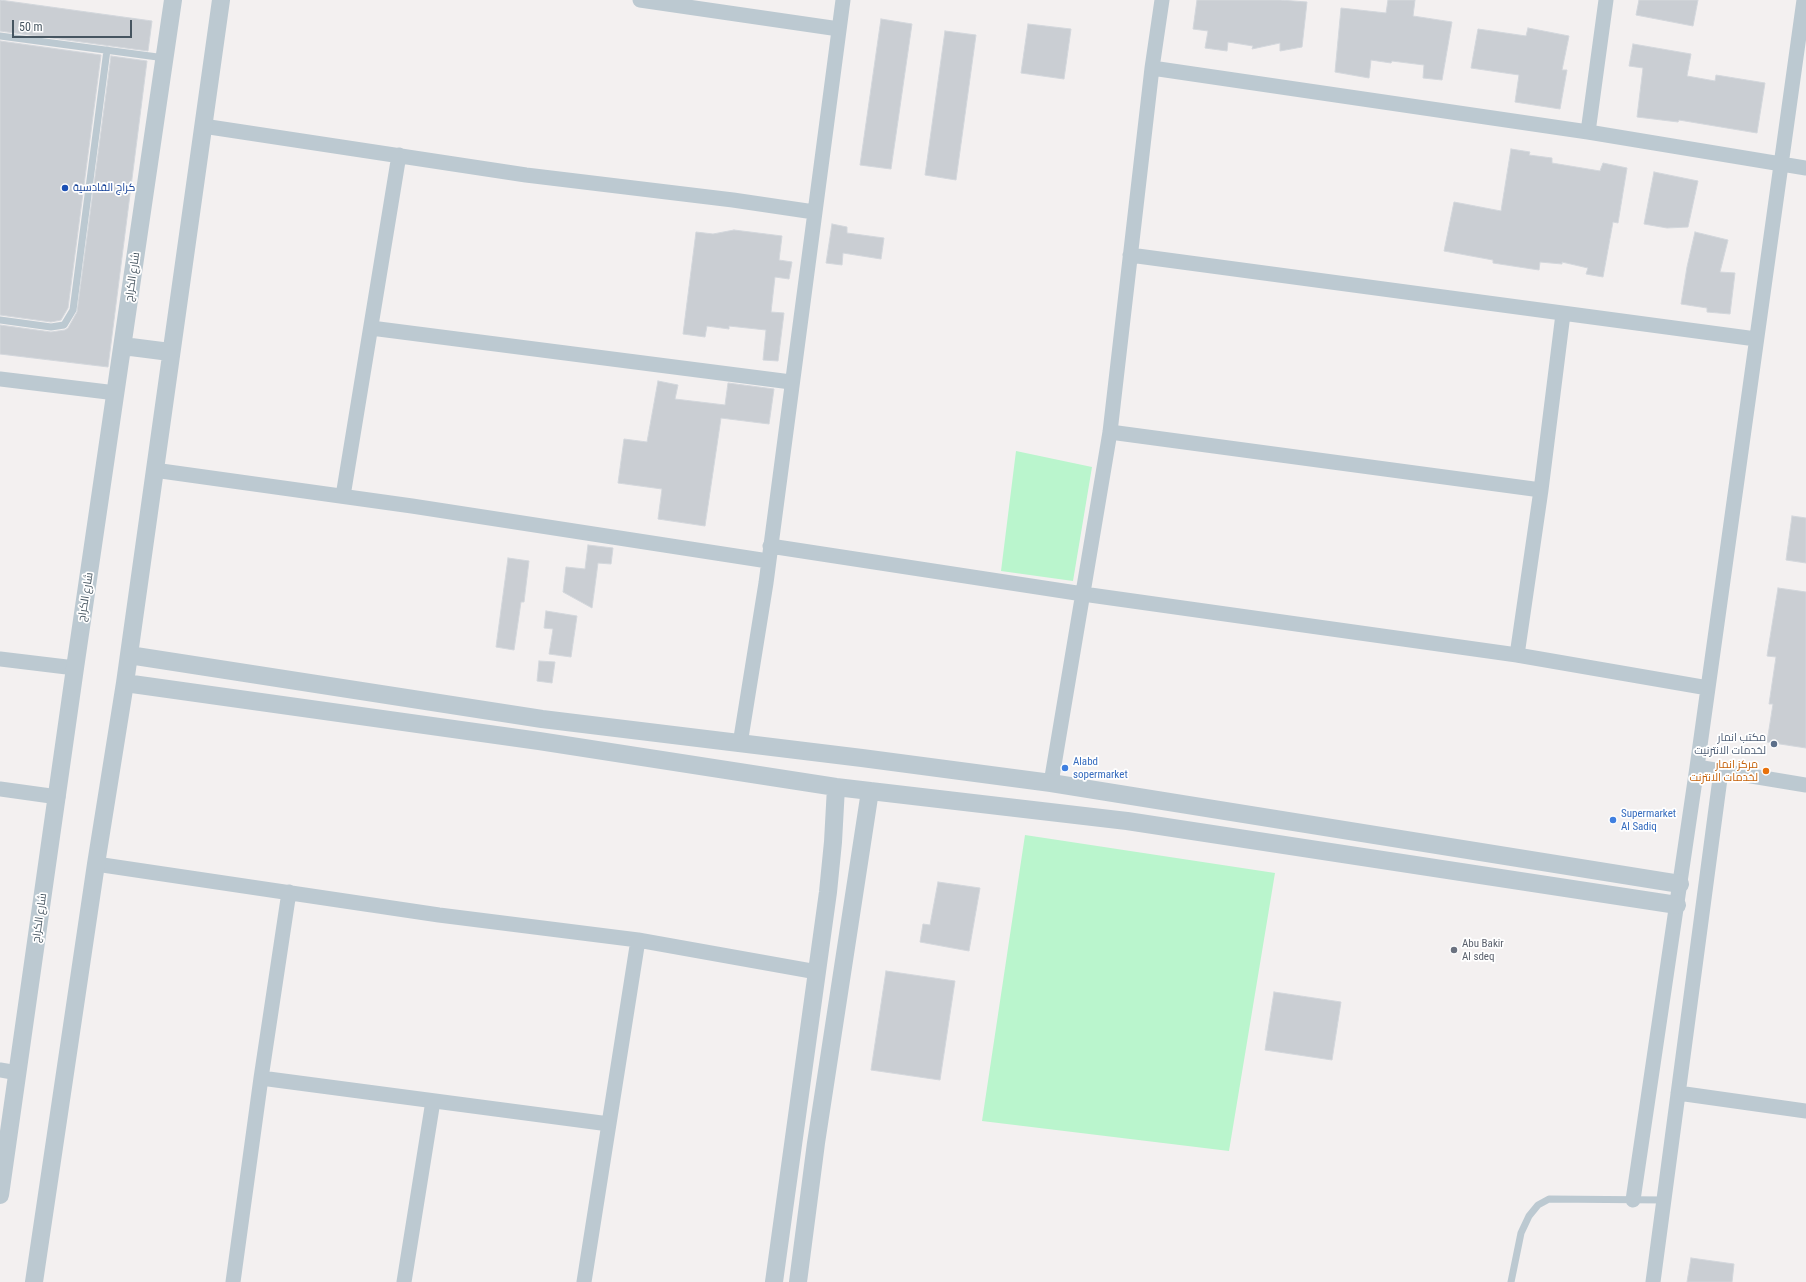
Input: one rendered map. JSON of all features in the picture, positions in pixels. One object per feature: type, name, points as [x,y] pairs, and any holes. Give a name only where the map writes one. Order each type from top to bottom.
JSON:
[{"type":"street","name":"شارع الكراج","points":[[0,1195],[58,797],[75,668],[173,0]]},
{"type":"street","points":[[34,1282],[96,864],[125,683],[170,352],[221,0]]},
{"type":"street","points":[[640,0],[838,29]]},
{"type":"street","points":[[740,744],[766,583],[843,0]]},
{"type":"street","points":[[1051,783],[1110,432],[1152,68],[1162,0]]},
{"type":"street","points":[[1588,132],[1606,0]]},
{"type":"street","points":[[1633,1200],[1697,767],[1804,0]]},
{"type":"street","points":[[1152,68],[1588,132],[1806,168]]},
{"type":"street","points":[[203,126],[526,175],[733,200],[814,212]]},
{"type":"street","points":[[343,496],[399,155]]},
{"type":"street","points":[[1130,255],[1756,339]]},
{"type":"street","points":[[1517,654],[1541,490],[1563,314]]},
{"type":"street","points":[[371,328],[792,382]]},
{"type":"street","points":[[123,346],[170,352]]},
{"type":"street","points":[[0,379],[116,393]]},
{"type":"street","points":[[1110,432],[1541,490]]},
{"type":"street","points":[[154,470],[343,496],[768,561]]},
{"type":"street","points":[[770,546],[1083,594],[1517,654],[1708,688]]},
{"type":"street","points":[[129,654],[542,719],[862,758],[1051,783],[1680,884]]},
{"type":"street","points":[[0,659],[75,668]]},
{"type":"street","points":[[125,683],[539,742],[836,787],[1128,821],[1677,905]]},
{"type":"street","points":[[539,742],[542,719]]},
{"type":"street","points":[[1697,767],[1806,785]]},
{"type":"street","points":[[1653,1282],[1720,771]]},
{"type":"street","points":[[774,1282],[828,892],[836,787]]},
{"type":"street","points":[[0,789],[58,797]]},
{"type":"street","points":[[798,1282],[816,1143],[870,791]]},
{"type":"street","points":[[1128,821],[1132,796]]},
{"type":"street","points":[[96,864],[439,915],[638,940],[817,972]]},
{"type":"street","points":[[233,1282],[261,1078],[290,892]]},
{"type":"street","points":[[828,892],[853,896]]},
{"type":"street","points":[[584,1282],[638,940]]},
{"type":"street","points":[[0,1070],[18,1073]]},
{"type":"street","points":[[261,1078],[609,1124]]},
{"type":"street","points":[[1678,1093],[1806,1112]]},
{"type":"street","points":[[404,1282],[433,1101]]},
{"type":"lane","points":[[0,36],[165,58]]},
{"type":"lane","points":[[0,320],[51,327],[64,324],[73,310],[108,50]]},
{"type":"lane","points":[[1511,1282],[1521,1233],[1529,1216],[1538,1205],[1549,1199],[1664,1200]]},
{"type":"green space","points":[[1016,451],[1092,467],[1073,581],[1001,571]]},
{"type":"green space","points":[[1025,835],[1275,873],[1229,1151],[982,1121]]},
{"type":"building","points":[[0,0],[152,21],[148,51],[0,31]]},
{"type":"building","points":[[1197,0],[1280,0],[1307,2],[1302,47],[1280,51],[1280,43],[1252,49],[1253,46],[1228,42],[1227,51],[1205,48],[1208,31],[1193,29]]},
{"type":"building","points":[[1388,0],[1415,0],[1413,16],[1452,22],[1442,80],[1423,78],[1424,65],[1392,61],[1391,63],[1371,60],[1369,78],[1335,72],[1341,8],[1386,13]]},
{"type":"building","points":[[1639,0],[1698,0],[1693,26],[1636,15]]},
{"type":"building","points":[[881,19],[912,24],[891,169],[860,165]]},
{"type":"building","points":[[1028,24],[1071,29],[1064,79],[1021,73]]},
{"type":"building","points":[[1528,28],[1569,36],[1562,70],[1567,70],[1560,109],[1515,102],[1519,75],[1471,68],[1478,29],[1526,36]]},
{"type":"building","points":[[945,31],[976,35],[956,180],[925,175]]},
{"type":"building","points":[[0,41],[101,55],[68,308],[61,320],[51,322],[0,315]]},
{"type":"building","points":[[1633,44],[1691,54],[1687,76],[1715,81],[1716,75],[1765,83],[1757,133],[1679,120],[1678,122],[1637,117],[1643,68],[1629,66]]},
{"type":"building","points":[[111,56],[147,61],[108,367],[0,354],[0,325],[51,332],[65,330],[68,328],[77,312]]},
{"type":"building","points":[[1511,149],[1530,152],[1529,155],[1552,158],[1552,163],[1600,171],[1603,163],[1627,168],[1618,223],[1613,222],[1603,277],[1586,274],[1588,268],[1562,262],[1562,264],[1540,262],[1539,270],[1493,263],[1493,260],[1444,251],[1454,202],[1501,211]]},
{"type":"building","points":[[1654,172],[1698,181],[1688,227],[1667,228],[1644,224]]},
{"type":"building","points":[[832,224],[847,227],[847,233],[884,238],[881,259],[843,253],[842,265],[826,263]]},
{"type":"building","points":[[734,230],[782,236],[779,260],[792,262],[789,279],[775,277],[771,312],[784,313],[778,361],[763,360],[766,330],[729,326],[729,329],[707,326],[705,337],[683,334],[696,232],[713,234]]},
{"type":"building","points":[[1695,232],[1728,240],[1720,272],[1735,273],[1730,314],[1707,312],[1707,308],[1681,304]]},
{"type":"building","points":[[658,381],[678,385],[675,399],[725,405],[728,383],[774,389],[769,424],[721,418],[705,526],[658,519],[662,489],[618,483],[624,439],[647,442]]},
{"type":"building","points":[[1792,516],[1806,518],[1806,563],[1786,560]]},
{"type":"building","points":[[588,545],[613,548],[611,564],[598,563],[592,608],[563,592],[566,567],[585,569]]},
{"type":"building","points":[[508,558],[529,561],[524,602],[521,602],[514,650],[496,647]]},
{"type":"building","points":[[1778,588],[1806,592],[1806,748],[1767,742],[1773,704],[1769,704],[1776,657],[1767,656]]},
{"type":"building","points":[[546,611],[577,616],[571,657],[549,654],[553,629],[544,628]]},
{"type":"building","points":[[539,661],[555,662],[552,683],[537,681]]},
{"type":"building","points":[[938,882],[980,888],[969,951],[920,942],[923,924],[930,925]]},
{"type":"building","points":[[886,971],[955,981],[940,1080],[871,1070]]},
{"type":"building","points":[[1274,992],[1341,1002],[1332,1060],[1265,1050]]},
{"type":"building","points":[[1691,1258],[1734,1264],[1732,1282],[1687,1282]]},
{"type":"place","name":"كراج القادسية","points":[[65,188]]},
{"type":"place","name":"مكتب انمار لخدمات الانترنيت","points":[[1774,744]]},
{"type":"place","name":"Alabd sopermarket","points":[[1065,768]]},
{"type":"place","name":"مركز انمار لخدمات الانترنت","points":[[1766,771]]},
{"type":"place","name":"Supermarket Al Sadiq","points":[[1613,820]]},
{"type":"place","name":"Abu Bakir Al sdeq","points":[[1454,950]]}]
